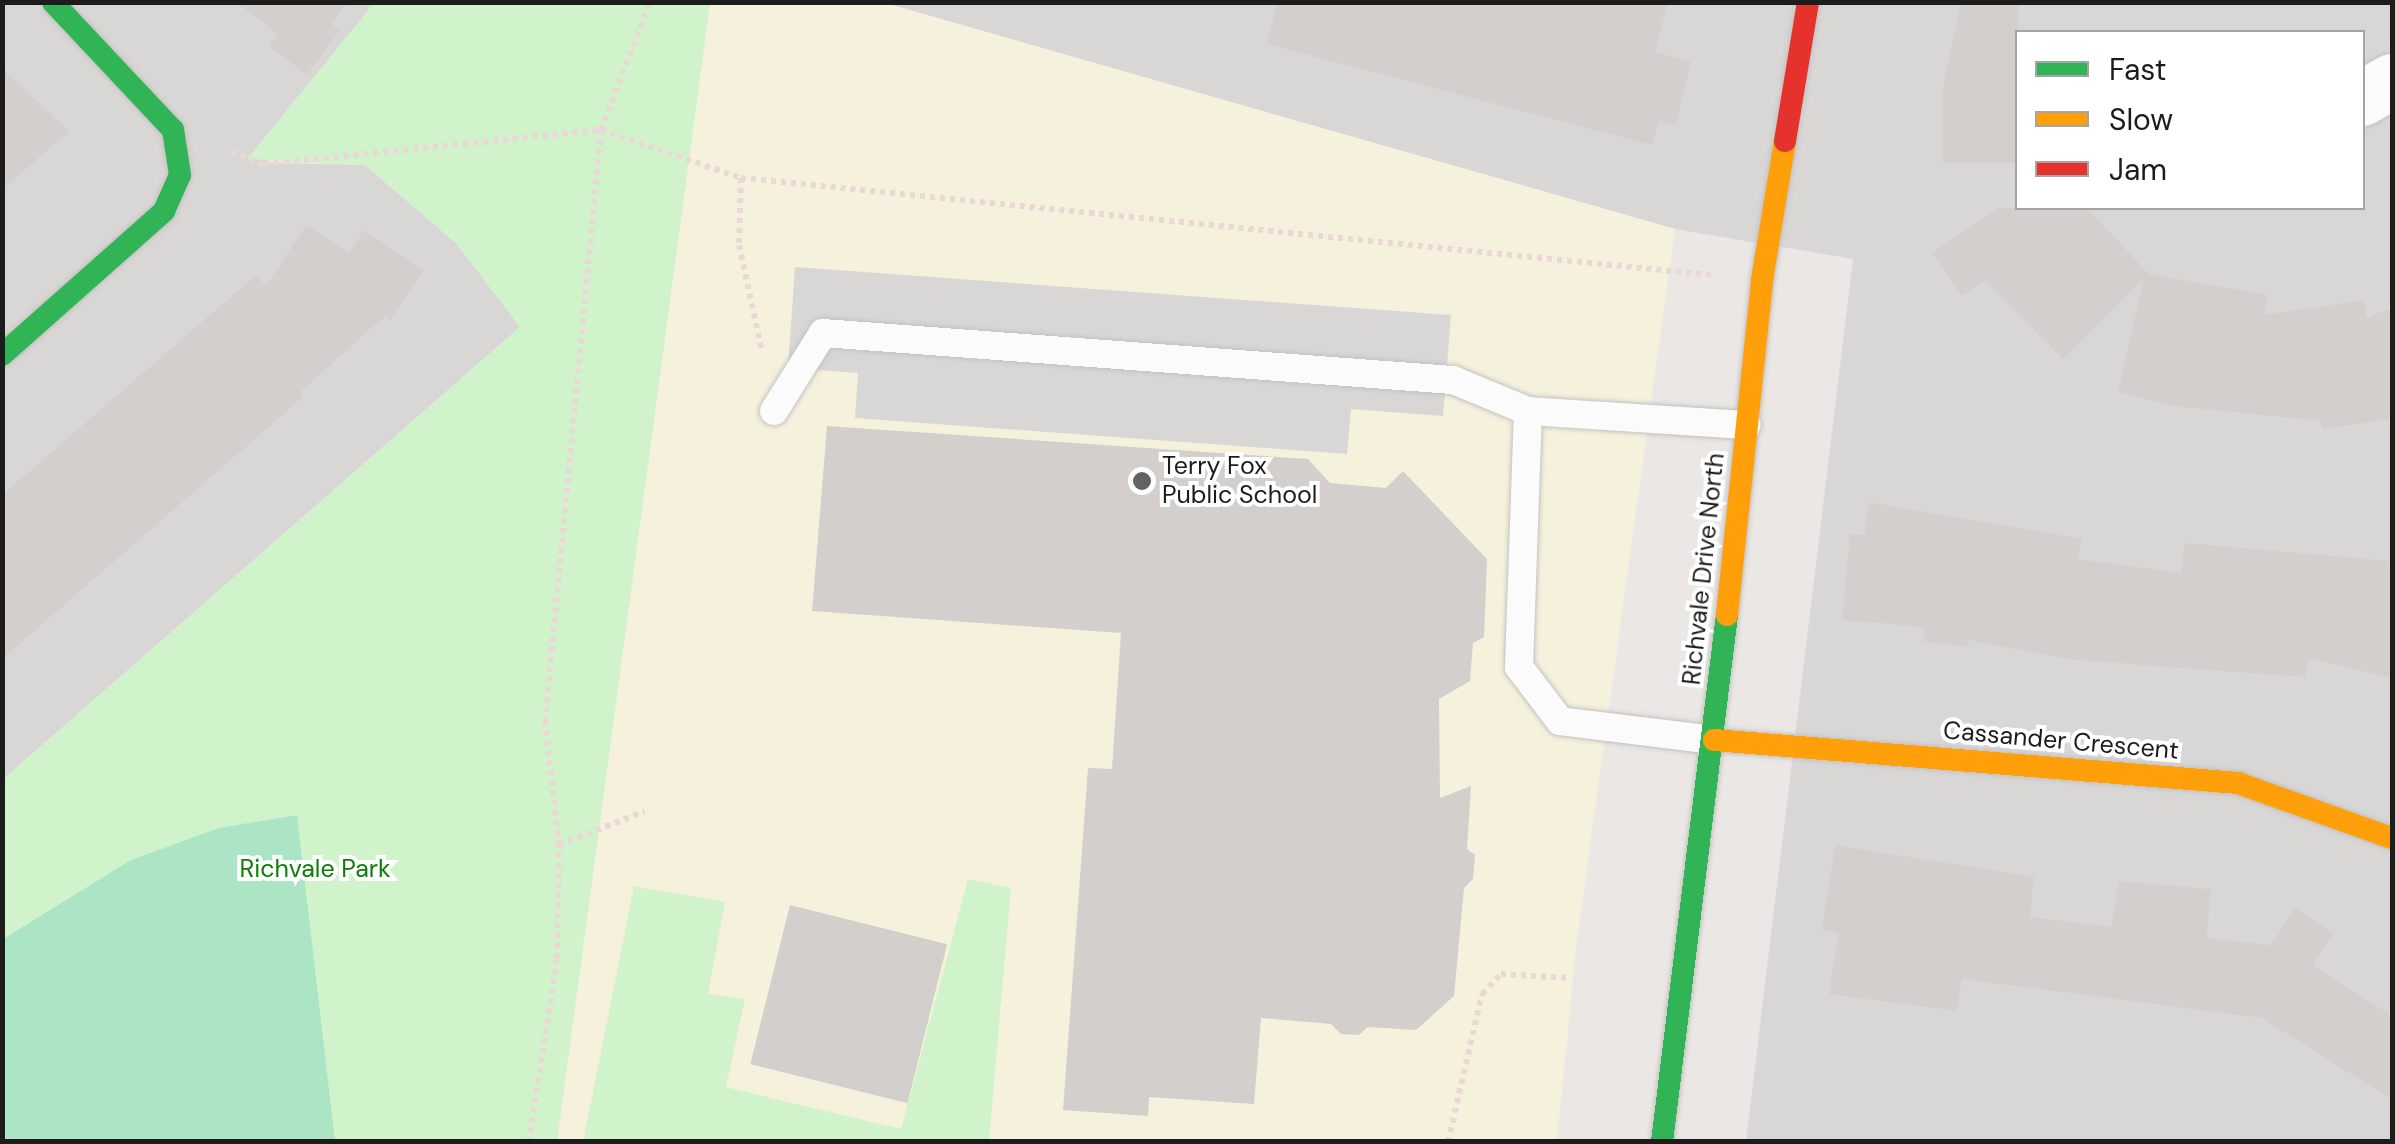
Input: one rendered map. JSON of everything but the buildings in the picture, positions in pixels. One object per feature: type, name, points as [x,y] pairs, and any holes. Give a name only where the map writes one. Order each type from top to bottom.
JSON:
[{"type":"street","points":[[2,355],[164,211],[180,175],[173,130],[53,2]]},
{"type":"street","name":"Richvale Drive North","points":[[1662,1142],[1714,740],[1762,280],[1808,2]]},
{"type":"street","points":[[2365,96],[2392,81]]},
{"type":"street","name":"Cassander Crescent","points":[[1714,740],[2238,783],[2392,838]]},
{"type":"lane","points":[[774,410],[823,333],[1452,380],[1528,412],[1747,425]]},
{"type":"lane","points":[[1528,412],[1519,667],[1560,721],[1714,740]]},
{"type":"path","points":[[529,1142],[557,958],[560,845],[545,722],[601,130],[650,2]]},
{"type":"path","points":[[173,130],[264,164],[601,130],[741,178],[1762,280]]},
{"type":"path","points":[[741,178],[739,245],[774,410]]},
{"type":"path","points":[[560,845],[645,811]]},
{"type":"path","points":[[1448,1142],[1482,994],[1501,974],[1567,978]]},
{"type":"shaded area","points":[[3,3],[382,3],[265,163],[365,165],[457,244],[520,327],[3,780]]},
{"type":"shaded area","name":"Terry Fox Public School","points":[[710,3],[885,3],[1675,229],[1577,940],[1557,1141],[557,1142]]},
{"type":"shaded area","points":[[885,3],[2392,3],[2392,1141],[1746,1141],[1853,259],[1675,229]]},
{"type":"shaded area","points":[[795,267],[1451,315],[1443,416],[1351,409],[1347,454],[855,418],[858,373],[788,368]]},
{"type":"green space","name":"Richvale Park","points":[[374,3],[710,3],[557,1141],[3,1141],[2,780],[520,327],[457,244],[365,165],[247,159]]},
{"type":"green space","points":[[297,815],[335,1141],[3,1141],[3,939],[131,860],[219,828]]},
{"type":"green space","points":[[968,879],[1011,888],[989,1141],[583,1142],[634,886],[725,902],[708,994],[745,999],[726,1087],[901,1129]]},
{"type":"traffic: fast","points":[[2,355],[164,211],[180,175],[173,130],[53,2]]},
{"type":"traffic: fast","points":[[1662,1142],[1727,615]]},
{"type":"traffic: slow","points":[[1727,615],[1762,280],[1785,141]]},
{"type":"traffic: slow","points":[[1714,740],[2238,783],[2392,838]]},
{"type":"traffic: jam","points":[[1785,141],[1808,2]]},
{"type":"place","name":"Terry Fox Public School","points":[[1142,481]]}]
